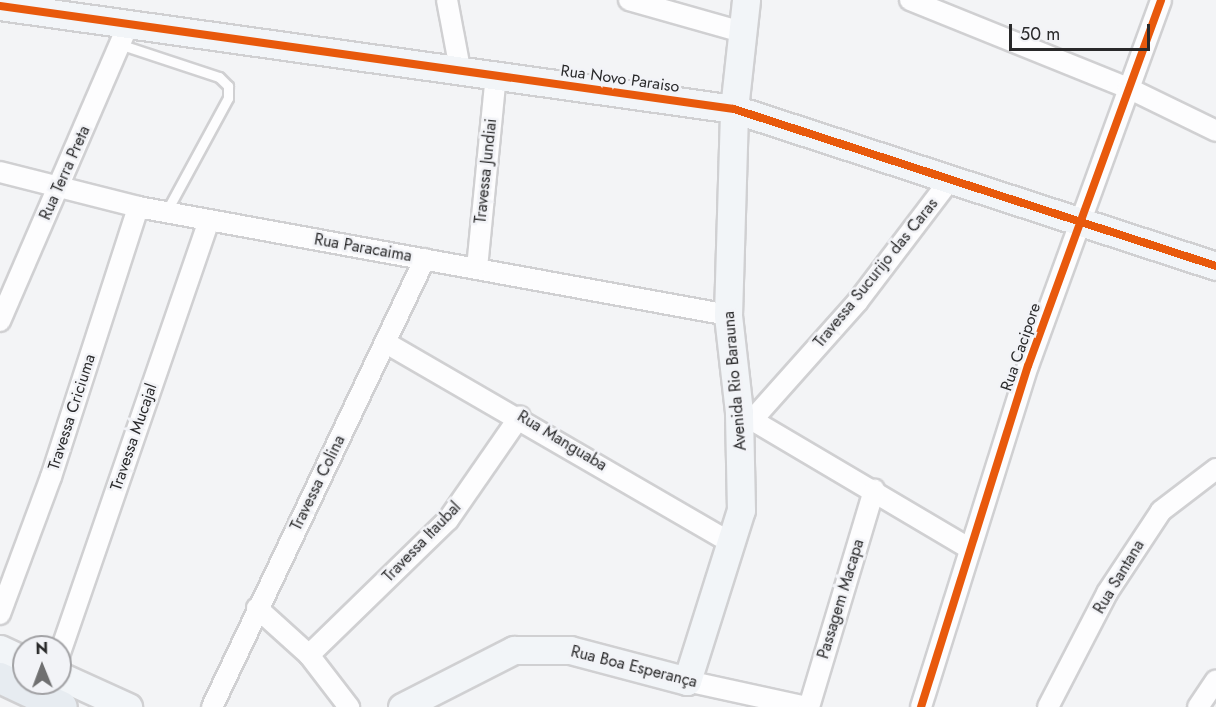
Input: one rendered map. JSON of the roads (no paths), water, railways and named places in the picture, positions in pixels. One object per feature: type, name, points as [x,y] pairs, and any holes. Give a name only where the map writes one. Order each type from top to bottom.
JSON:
[{"type":"main road","points":[[0,678],[62,707]]},
{"type":"street","points":[[447,0],[460,69]]},
{"type":"street","points":[[629,0],[742,32]]},
{"type":"street","name":"Avenida Rio Barauna","points":[[687,681],[733,544],[743,487],[746,416],[728,315],[734,109],[746,0]]},
{"type":"street","points":[[910,0],[1128,88],[1216,131]]},
{"type":"street","name":"Rua Cacipore","points":[[921,707],[967,547],[1079,223],[1161,0]]},
{"type":"street","name":"Rua Novo Paraiso","points":[[0,6],[125,35],[460,69],[734,109],[1216,266]]},
{"type":"street","name":"Rua Terra Preta","points":[[0,321],[125,35]]},
{"type":"street","name":"Travessa Jundiai","points":[[477,268],[496,75]]},
{"type":"street","name":"Rua Paracaima","points":[[0,172],[166,213],[728,315]]},
{"type":"street","name":"Travessa Sucurijo das Caras","points":[[746,416],[858,301],[950,180]]},
{"type":"street","name":"Travessa Criciuma","points":[[0,614],[51,477],[138,207]]},
{"type":"street","name":"Travessa Mucajal","points":[[66,635],[208,221]]},
{"type":"street","name":"Travessa Colina","points":[[212,707],[256,608],[388,344],[425,259]]},
{"type":"street","name":"Rua Manguaba","points":[[388,344],[520,416],[733,544]]},
{"type":"street","name":"Travessa Itaubal","points":[[309,656],[448,520],[520,416]]},
{"type":"street","points":[[746,416],[967,547]]},
{"type":"street","name":"Rua Santana","points":[[1047,707],[1107,593],[1161,511],[1216,469]]},
{"type":"street","name":"Passagem Macapa","points":[[808,707],[874,490]]},
{"type":"street","points":[[256,608],[309,656],[349,707]]},
{"type":"street","name":"Rua Boa Esperança","points":[[402,707],[514,650],[570,650],[687,681],[808,707]]},
{"type":"street","points":[[1197,707],[1216,680]]},
{"type":"street","points":[[72,681],[128,707]]},
{"type":"lane","points":[[125,35],[219,77],[228,86],[228,98],[166,213]]}]
